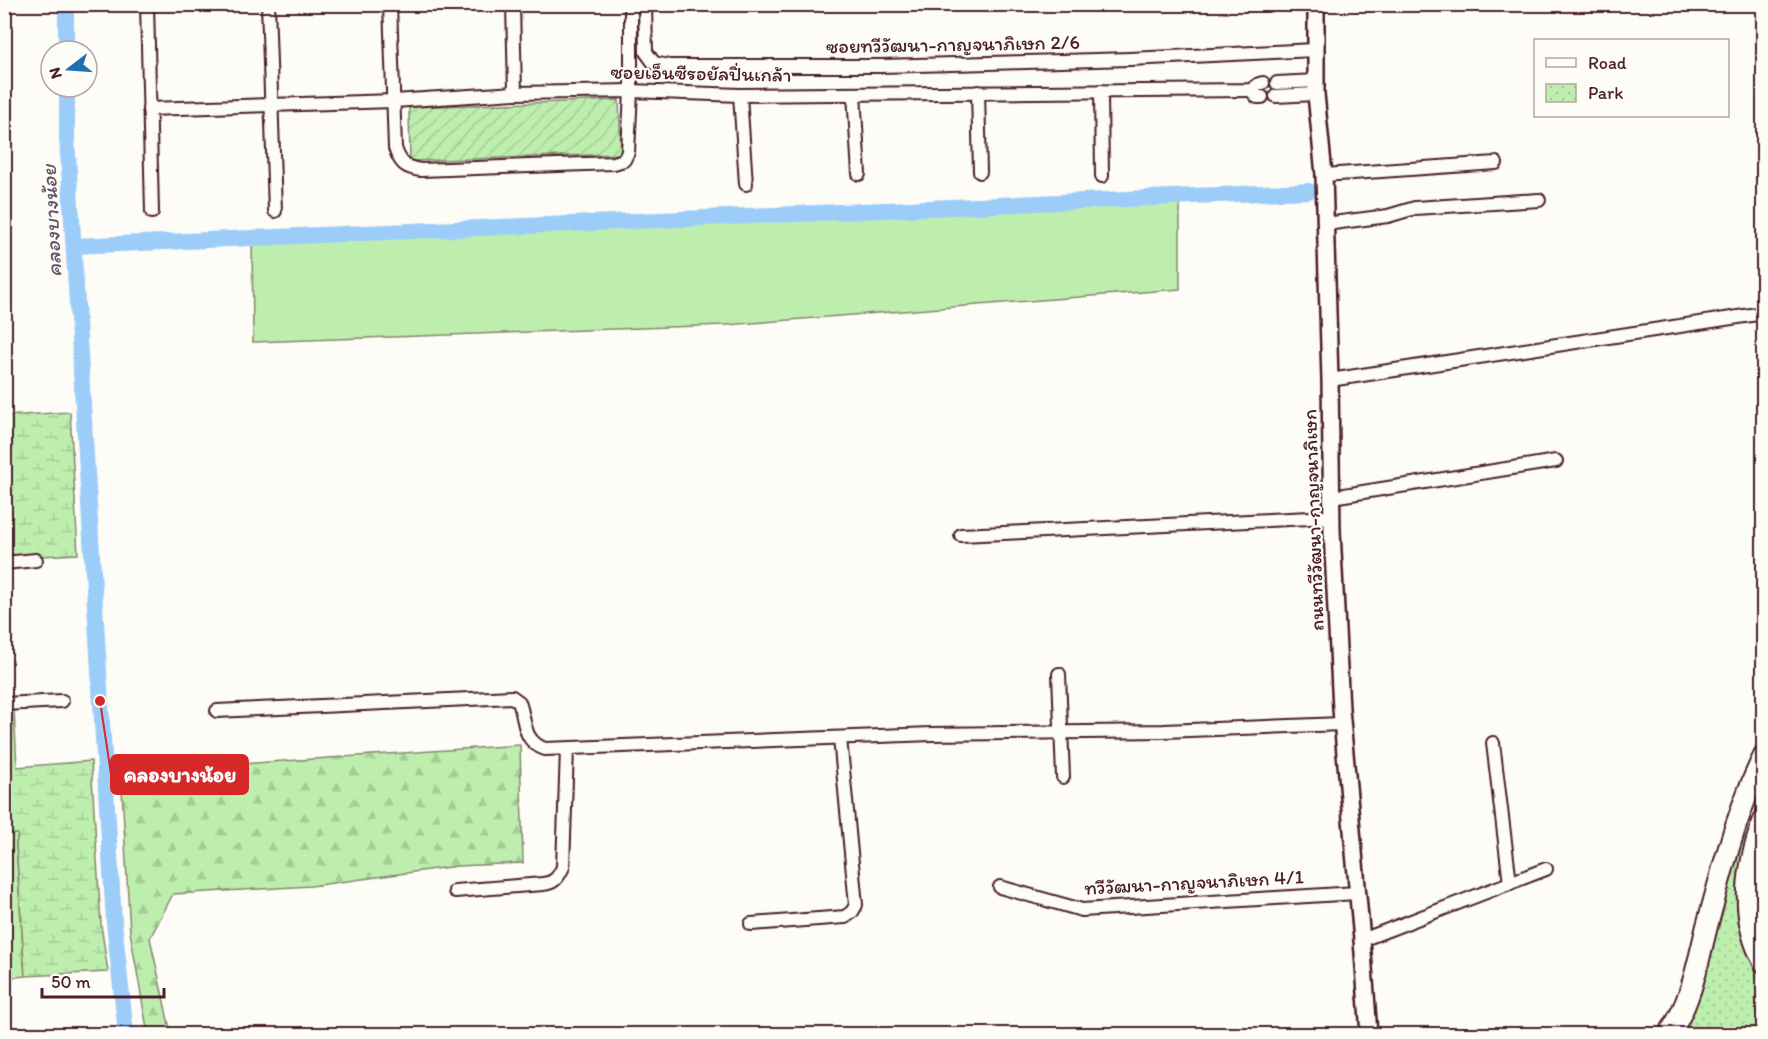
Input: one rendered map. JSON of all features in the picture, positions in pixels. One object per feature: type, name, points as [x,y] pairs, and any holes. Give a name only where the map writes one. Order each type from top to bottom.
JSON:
[{"type":"main road","points":[[1669,1035],[1688,995],[1731,839],[1744,801],[1764,756]]},
{"type":"main road","points":[[1764,820],[1751,861],[1747,905],[1754,942],[1764,962]]},
{"type":"street","points":[[147,4],[152,212]]},
{"type":"street","points":[[268,4],[275,211]]},
{"type":"street","points":[[390,4],[395,148],[400,162],[410,169],[614,163],[624,160],[628,152],[631,90],[630,4]]},
{"type":"street","points":[[513,4],[515,93]]},
{"type":"street","name":"ซอยทวีวัฒนา-กาญจนาภิเษก 2/6","points":[[645,4],[646,52],[654,63],[669,66],[904,66],[1130,60],[1315,50]]},
{"type":"street","name":"ถนนทวีวัฒนา-กาญจนาภิเษก","points":[[1316,4],[1316,87],[1324,175],[1332,517],[1342,724],[1369,1035]]},
{"type":"street","points":[[1277,82],[1316,87]]},
{"type":"street","points":[[1276,96],[1316,87]]},
{"type":"street","name":"ซอยเอ็นซีรอยัลปิ่นเกล้า","points":[[149,109],[631,90],[740,95],[1259,90]]},
{"type":"street","points":[[1101,91],[1102,176]]},
{"type":"street","points":[[978,92],[980,172]]},
{"type":"street","points":[[854,94],[859,174]]},
{"type":"street","points":[[740,95],[746,184]]},
{"type":"street","points":[[1324,175],[1496,163]]},
{"type":"street","points":[[1325,224],[1388,216],[1415,208],[1539,200]]},
{"type":"street","points":[[1330,380],[1764,313]]},
{"type":"street","points":[[1332,497],[1556,461]]},
{"type":"street","points":[[961,535],[1332,517]]},
{"type":"street","points":[[4,562],[36,560]]},
{"type":"street","points":[[1059,674],[1063,777]]},
{"type":"street","points":[[217,711],[512,697],[519,702],[526,733],[531,741],[545,749],[932,734],[1164,731],[1342,724]]},
{"type":"street","points":[[4,704],[62,701]]},
{"type":"street","points":[[751,924],[846,917],[856,905],[840,738]]},
{"type":"street","points":[[1493,743],[1510,883]]},
{"type":"street","points":[[455,891],[550,883],[560,875],[563,867],[567,749]]},
{"type":"street","points":[[1362,940],[1545,869]]},
{"type":"street","name":"ทวีวัฒนา-กาญจนาภิเษก 4/1","points":[[1000,887],[1082,909],[1358,893]]},
{"type":"green space","points":[[619,100],[621,154],[410,161],[409,107]]},
{"type":"green space","points":[[1180,192],[1180,289],[726,325],[253,342],[252,235]]},
{"type":"green space","points":[[70,412],[78,554],[5,558],[5,416]]},
{"type":"green space","points":[[14,710],[17,767],[91,761],[101,925],[108,972],[25,976],[16,844],[18,834],[4,834],[5,711]]},
{"type":"green space","points":[[520,745],[523,863],[457,866],[311,886],[173,894],[150,938],[171,1034],[148,1034],[130,932],[121,772]]},
{"type":"green space","points":[[1763,821],[1763,1034],[1682,1034],[1691,1015],[1706,969],[1742,841]]},
{"type":"green space","points":[[5,834],[18,834],[16,845],[25,976],[5,978]]},
{"type":"waterway","name":"คลองบางน้อย","points":[[66,4],[66,39]]},
{"type":"waterway","name":"คลองบางน้อย","points":[[67,99],[67,137],[114,922],[126,1034]]},
{"type":"waterway","points":[[74,246],[1309,191]]},
{"type":"place","name":"คลองบางน้อย","points":[[100,701]]}]
